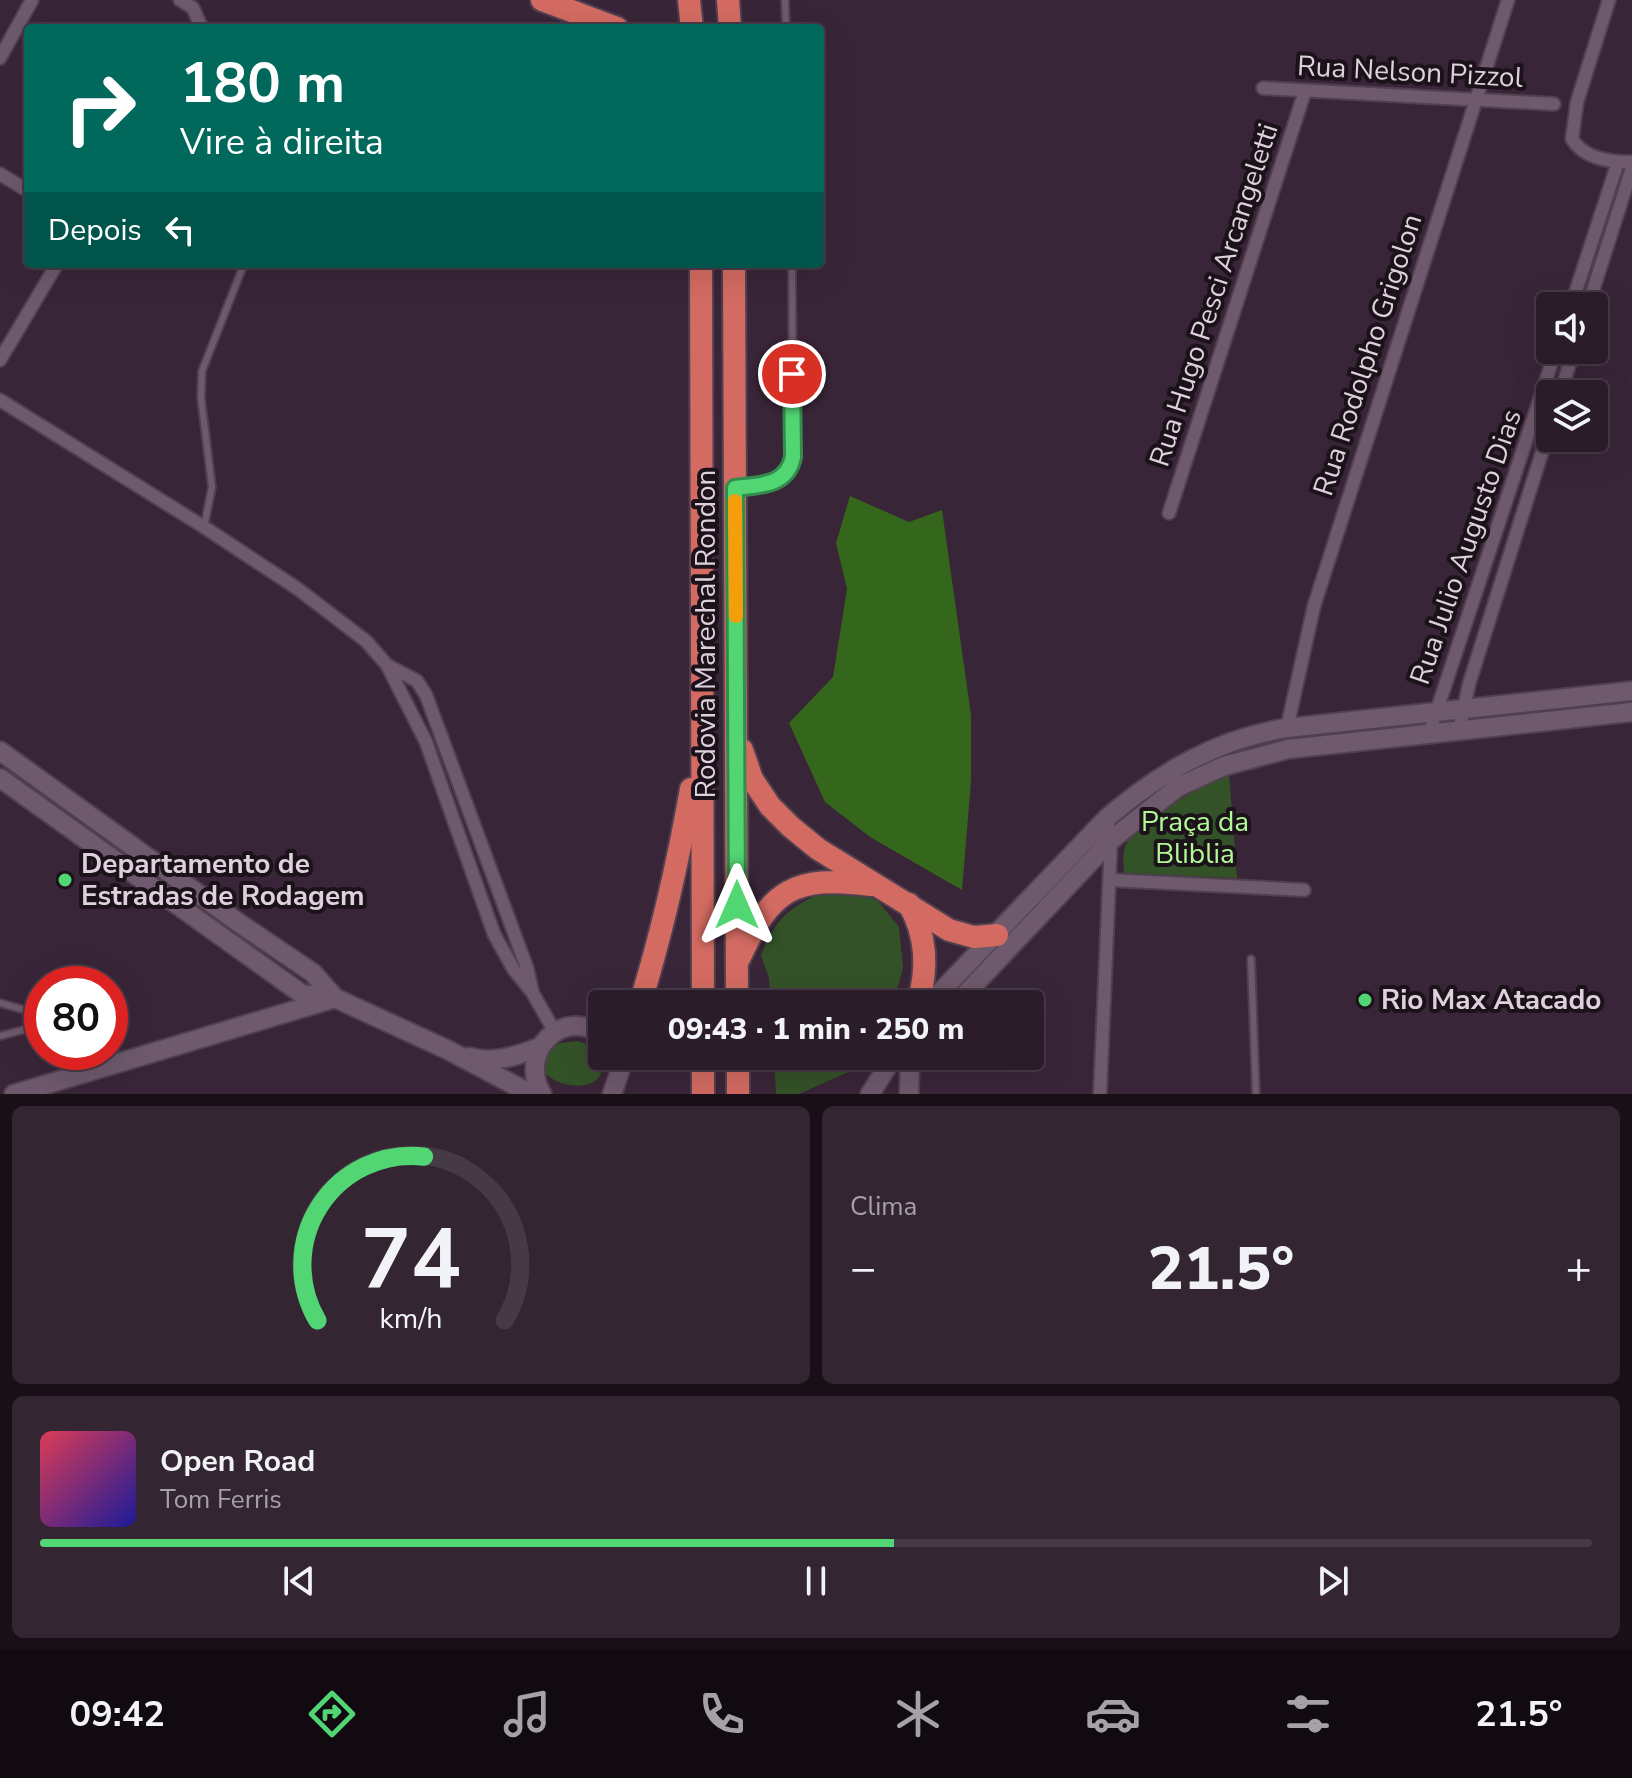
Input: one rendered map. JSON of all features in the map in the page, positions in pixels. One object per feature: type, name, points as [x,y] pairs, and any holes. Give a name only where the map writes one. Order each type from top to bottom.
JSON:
[{"type":"highway","points":[[542,0],[606,24]]},
{"type":"highway","points":[[689,0],[692,24]]},
{"type":"highway","name":"Rodovia Marechal Rondon","points":[[701,268],[703,990]]},
{"type":"highway","name":"Rodovia Marechal Rondon","points":[[734,268],[737,990]]},
{"type":"highway","points":[[736,731],[752,779],[770,806],[818,849],[949,930],[962,936],[997,935]]},
{"type":"highway","points":[[644,990],[677,868],[701,737]]},
{"type":"highway","points":[[737,963],[759,919],[770,904],[788,892],[809,882],[876,885]]},
{"type":"highway","points":[[908,903],[918,920],[925,952],[921,990]]},
{"type":"highway","points":[[703,1070],[703,1094]]},
{"type":"highway","points":[[738,1070],[738,1094]]},
{"type":"street","points":[[0,58],[32,0]]},
{"type":"street","points":[[180,0],[193,8],[198,24]]},
{"type":"street","name":"Rua Rodolpho Grigolon","points":[[1287,728],[1314,606],[1508,0]]},
{"type":"street","points":[[1592,292],[1632,165],[1585,153],[1572,139],[1577,102],[1609,0]]},
{"type":"street","name":"Rua Nelson Pizzol","points":[[1263,88],[1554,104]]},
{"type":"street","name":"Rua Hugo Pesci Arcangeletti","points":[[1169,513],[1305,91]]},
{"type":"street","points":[[1576,292],[1618,162]]},
{"type":"street","points":[[0,174],[24,189]]},
{"type":"street","points":[[0,360],[55,268]]},
{"type":"street","name":"Rua Julio Augusto Dias","points":[[1429,734],[1551,364]]},
{"type":"street","points":[[0,400],[204,527],[366,641],[387,665],[426,742],[494,934],[555,1032]]},
{"type":"street","name":"Rua Julio Augusto Dias","points":[[1459,731],[1462,711],[1542,452]]},
{"type":"street","points":[[387,665],[417,681],[426,695],[527,968],[532,992]]},
{"type":"street","points":[[943,990],[1107,818],[1139,791],[1201,753],[1263,732],[1287,728],[1632,691]]},
{"type":"street","points":[[969,990],[1111,840],[1178,787],[1224,766],[1288,749],[1632,712]]},
{"type":"street","points":[[0,751],[313,973],[335,998]]},
{"type":"street","points":[[0,778],[302,994],[335,998],[448,1050],[531,1094]]},
{"type":"street","points":[[450,806],[466,800]]},
{"type":"street","points":[[1100,1094],[1110,880],[1111,840],[1107,818]]},
{"type":"street","points":[[470,865],[486,858]]},
{"type":"street","points":[[1110,880],[1304,890]]},
{"type":"street","points":[[14,1094],[335,998]]},
{"type":"street","points":[[448,1050],[480,1060],[514,1057],[540,1047],[555,1032],[569,1027],[588,1028]]},
{"type":"street","points":[[540,1047],[534,1067],[542,1094]]},
{"type":"street","points":[[612,1094],[618,1070]]},
{"type":"street","points":[[620,1070],[625,1094]]},
{"type":"street","points":[[870,1094],[895,1070]]},
{"type":"street","points":[[908,1070],[909,1094]]},
{"type":"lane","points":[[785,0],[786,24]]},
{"type":"lane","points":[[204,527],[212,487],[201,398],[202,371],[242,268]]},
{"type":"lane","points":[[735,488],[763,485],[784,477],[793,457],[792,268]]},
{"type":"lane","points":[[1251,959],[1256,1094]]},
{"type":"lane","points":[[0,1003],[24,1010]]},
{"type":"lane","points":[[0,1036],[24,1030]]},
{"type":"green space","points":[[850,496],[909,522],[942,510],[971,715],[971,781],[962,890],[870,837],[825,802],[789,723],[833,677],[847,589],[836,543]]},
{"type":"green space","name":"Praça da Bliblia","points":[[1229,772],[1237,878],[1124,873],[1125,847],[1131,838],[1188,795]]},
{"type":"green space","points":[[820,893],[849,893],[877,900],[899,927],[903,968],[897,990],[770,990],[761,955],[777,924],[799,905]]},
{"type":"green space","points":[[578,1041],[588,1045],[588,1070],[601,1070],[595,1081],[585,1085],[561,1083],[542,1069],[546,1052],[560,1043]]},
{"type":"green space","points":[[775,1070],[853,1070],[799,1094],[776,1094]]},
{"type":"slow traffic","points":[[735,501],[736,616]]},
{"type":"place","name":"Departamento de Estradas de Rodagem","points":[[65,880]]},
{"type":"place","name":"Rio Max Atacado","points":[[1365,1000]]},
{"type":"route","points":[[737,905],[735,488],[763,485],[784,477],[790,468],[793,457],[792,374]]}]
